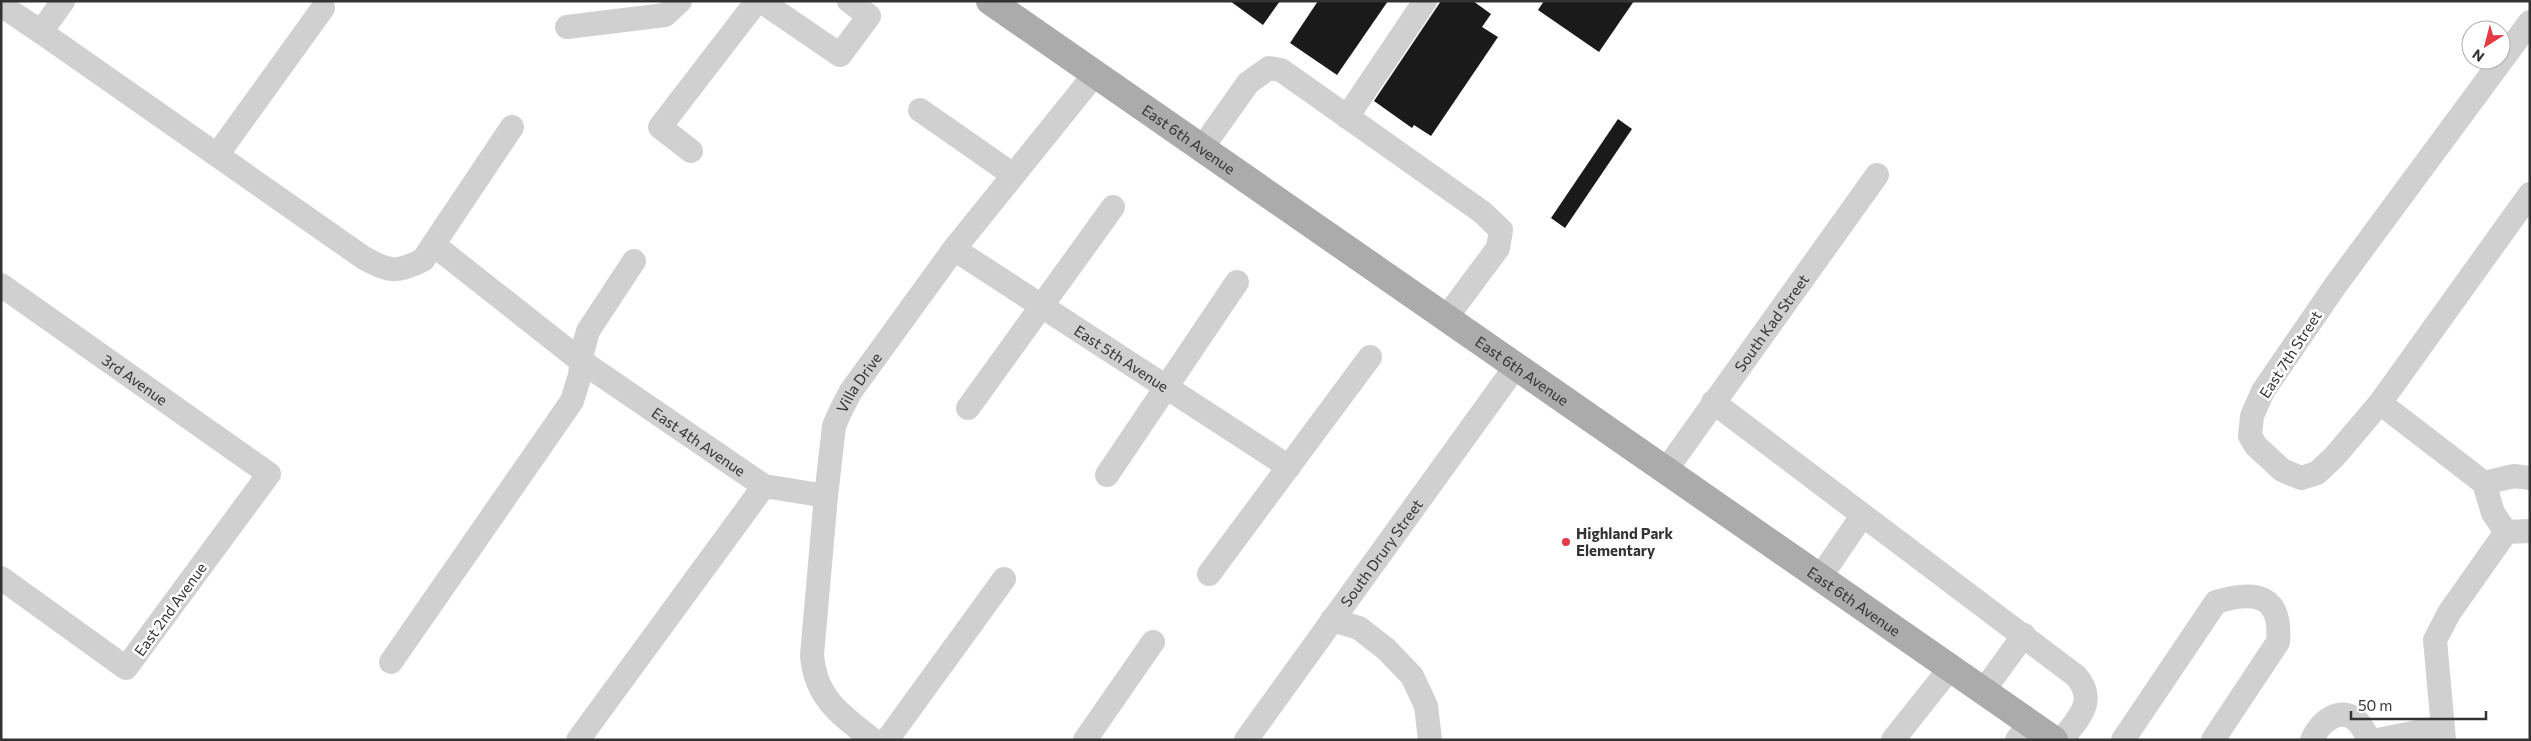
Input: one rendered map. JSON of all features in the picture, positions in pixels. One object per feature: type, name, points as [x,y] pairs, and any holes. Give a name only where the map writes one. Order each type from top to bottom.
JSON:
[{"type":"main road","name":"East 6th Avenue","points":[[994,2],[1446,318],[1984,690],[2023,731],[2054,740]]},
{"type":"street","points":[[41,32],[63,1]]},
{"type":"street","points":[[567,27],[665,15],[680,1]]},
{"type":"street","points":[[691,151],[660,128],[757,1]]},
{"type":"street","points":[[761,1],[840,55],[869,16],[849,1]]},
{"type":"street","points":[[1347,117],[1425,1]]},
{"type":"street","points":[[2,6],[356,252],[384,269],[404,270],[424,260],[512,127]]},
{"type":"street","points":[[217,155],[323,8]]},
{"type":"street","name":"East 7th Street","points":[[2530,22],[2335,286],[2263,391],[2252,416],[2250,436],[2256,446],[2282,470],[2301,478],[2316,474],[2334,457],[2380,403],[2530,194]]},
{"type":"street","points":[[1202,148],[1248,84],[1269,68],[1281,70],[1482,212],[1501,230],[1498,248],[1446,318]]},
{"type":"street","name":"Villa Drive","points":[[873,740],[842,716],[822,692],[813,674],[812,655],[834,426],[851,391],[954,249],[1095,74]]},
{"type":"street","points":[[920,110],[1013,175]]},
{"type":"street","name":"South Kad Street","points":[[1666,470],[1877,175]]},
{"type":"street","points":[[968,408],[1113,207]]},
{"type":"street","name":"East 4th Avenue","points":[[434,245],[582,361],[764,486],[826,496]]},
{"type":"street","name":"East 5th Avenue","points":[[954,249],[1289,467]]},
{"type":"street","points":[[391,662],[572,401],[580,375],[588,331],[634,261]]},
{"type":"street","points":[[1107,475],[1237,282]]},
{"type":"street","name":"3rd Avenue","points":[[1,285],[269,474]]},
{"type":"street","points":[[1209,574],[1370,357]]},
{"type":"street","name":"South Drury Street","points":[[1246,740],[1516,366]]},
{"type":"street","points":[[1713,402],[1862,516],[2024,635],[2085,686],[2087,696],[2085,706],[2062,740]]},
{"type":"street","points":[[2380,403],[2484,483],[2493,513],[2506,532]]},
{"type":"street","name":"East 2nd Avenue","points":[[1,578],[126,668],[269,474]]},
{"type":"street","points":[[2484,483],[2514,476],[2530,478]]},
{"type":"street","points":[[578,740],[764,486]]},
{"type":"street","points":[[1821,576],[1862,516]]},
{"type":"street","points":[[2506,532],[2530,531]]},
{"type":"street","points":[[2378,740],[2443,733],[2436,640],[2449,612],[2506,532]]},
{"type":"street","points":[[888,740],[1004,579]]},
{"type":"street","points":[[2123,740],[2216,602],[2236,596],[2256,596],[2271,605],[2280,623],[2278,642],[2213,740]]},
{"type":"street","points":[[1332,620],[1359,628],[1386,649],[1412,676],[1426,706],[1430,740]]},
{"type":"street","points":[[1984,690],[2024,635]]},
{"type":"street","points":[[1085,740],[1153,642]]},
{"type":"street","points":[[1892,740],[1951,667]]},
{"type":"street","points":[[2312,740],[2322,723],[2336,715],[2348,715],[2358,722],[2369,740]]},
{"type":"building","points":[[1230,1],[1280,1],[1263,25]]},
{"type":"building","points":[[1318,1],[1388,1],[1337,75],[1290,43]]},
{"type":"building","points":[[1441,1],[1473,1],[1491,14],[1482,27],[1498,37],[1431,136],[1414,125],[1412,128],[1374,101]]},
{"type":"building","points":[[1544,1],[1634,1],[1599,52],[1538,10]]},
{"type":"building","points":[[1618,119],[1632,129],[1565,228],[1551,218]]},
{"type":"place","name":"Highland Park Elementary","points":[[1566,542]]}]
